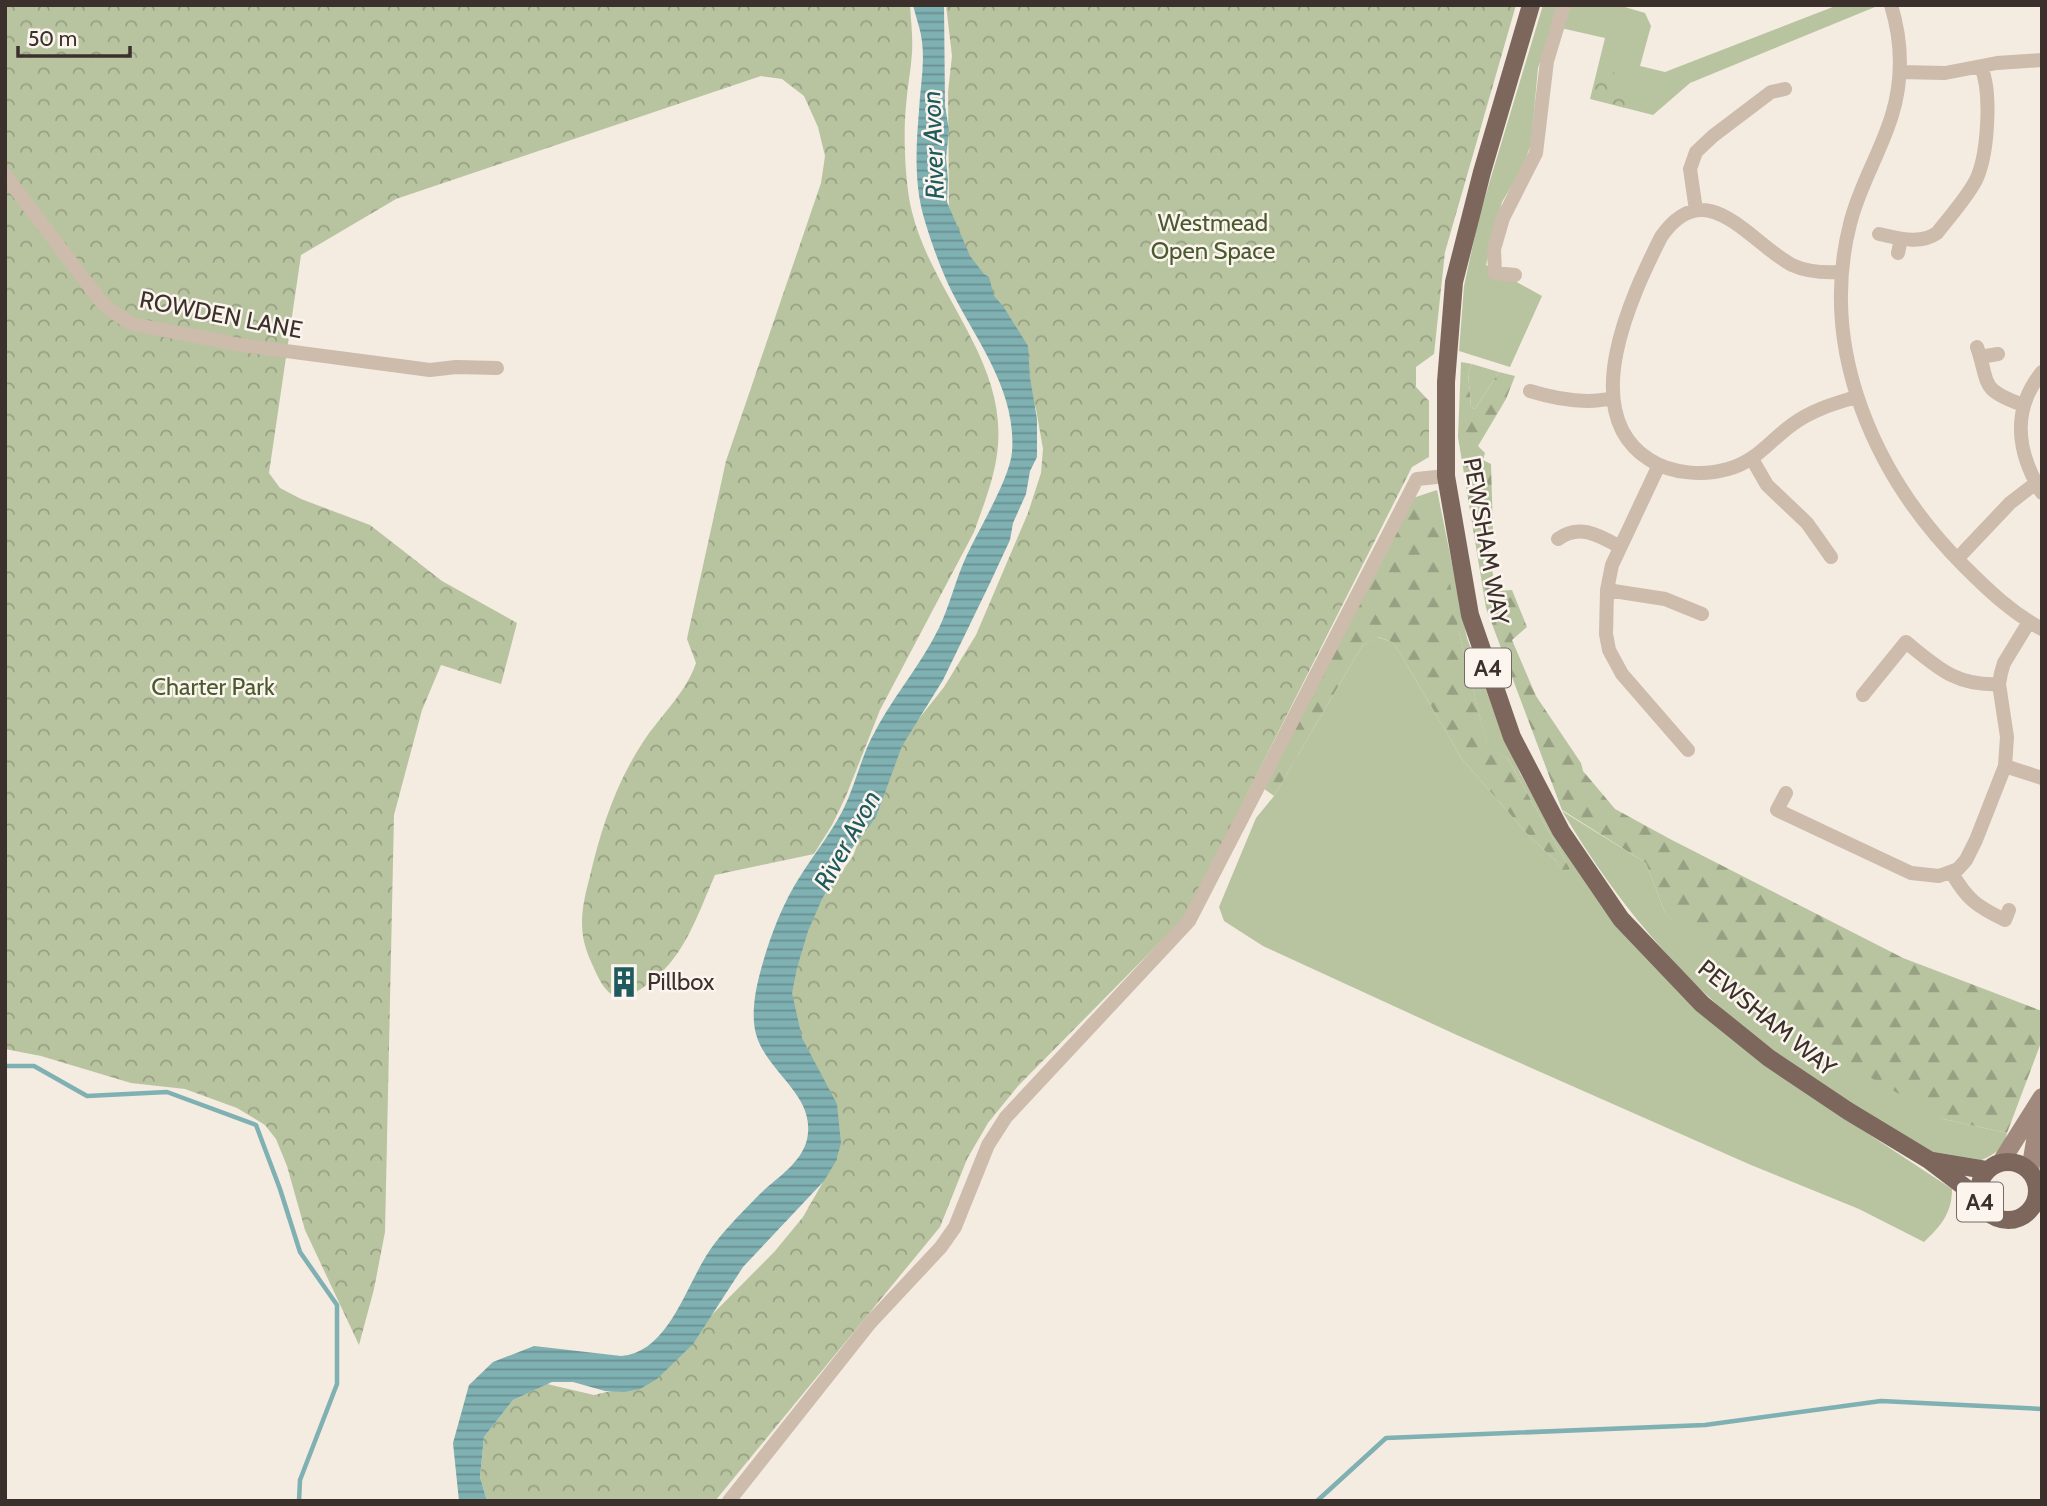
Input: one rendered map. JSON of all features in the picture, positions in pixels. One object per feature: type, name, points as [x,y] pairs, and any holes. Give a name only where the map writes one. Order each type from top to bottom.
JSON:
[{"type":"main road","name":"PEWSHAM WAY","points":[[1531,5],[1482,172],[1454,282],[1446,382],[1446,475],[1470,615],[1512,737],[1561,831],[1622,919],[1702,1004],[1769,1058],[1847,1111],[1929,1160],[1979,1198]]},
{"type":"main road","name":"PEWSHAM WAY","points":[[1929,1160],[1994,1166]]},
{"type":"main road","name":"A4","points":[[2017,1163],[2037,1184],[2033,1216],[2007,1220],[1997,1218],[1983,1207],[1979,1198],[1980,1178],[1994,1166],[2017,1163]]},
{"type":"street","points":[[1515,275],[1495,273],[1494,249],[1503,218],[1536,153],[1547,61],[1564,5]]},
{"type":"street","points":[[1786,793],[1774,809],[1911,873],[1932,877],[1952,873],[1970,854],[2005,766],[2007,737],[1999,684],[2004,663],[2035,626],[1991,593],[1932,533],[1907,499],[1874,441],[1849,372],[1843,339],[1840,272],[1850,222],[1865,178],[1892,117],[1900,72],[1898,37],[1891,5]]},
{"type":"street","points":[[1900,72],[1945,73],[2012,61],[2042,61]]},
{"type":"street","points":[[1879,234],[1900,246],[1937,233],[1975,181],[1982,159],[1987,115],[1985,77],[1981,67]]},
{"type":"street","points":[[1696,211],[1690,169],[1696,152],[1713,136],[1779,87]]},
{"type":"street","name":"ROWDEN LANE","points":[[5,174],[99,299],[110,310],[132,324],[241,345],[368,363],[430,370],[456,367],[497,368]]},
{"type":"street","points":[[1840,272],[1802,269],[1725,215],[1714,211],[1696,211],[1680,217],[1669,226],[1649,262],[1619,340],[1612,398],[1629,441],[1642,455],[1658,465],[1695,472],[1718,471],[1752,459],[1809,414],[1856,397]]},
{"type":"street","points":[[1998,354],[1979,352],[1988,386],[1994,393],[2023,405]]},
{"type":"street","points":[[1957,559],[2010,503],[2039,488],[2020,433],[2023,405],[2028,392],[2042,372]]},
{"type":"street","points":[[1530,391],[1574,400],[1595,401],[1612,398]]},
{"type":"street","points":[[1752,459],[1768,485],[1807,523],[1831,557]]},
{"type":"street","points":[[1658,465],[1647,495],[1612,565],[1605,624],[1612,658],[1635,691],[1677,729],[1688,750]]},
{"type":"street","points":[[729,1501],[870,1323],[941,1247],[955,1227],[988,1145],[1006,1117],[1189,920],[1418,479],[1446,475]]},
{"type":"street","points":[[1558,539],[1571,532],[1587,531],[1620,547]]},
{"type":"street","points":[[1607,590],[1695,606]]},
{"type":"street","points":[[1863,695],[1910,637],[1939,668],[1956,679],[1976,684],[1999,684]]},
{"type":"street","points":[[2005,766],[2042,778]]},
{"type":"street","points":[[1952,873],[1970,900],[2005,919]]},
{"type":"street","points":[[1994,1166],[2042,1099]]},
{"type":"street","points":[[2037,1184],[2042,1099]]},
{"type":"green space","name":"Charter Park","points":[[5,5],[910,5],[912,47],[905,131],[910,201],[922,242],[979,354],[990,383],[997,413],[998,445],[989,489],[974,532],[880,710],[846,796],[814,854],[715,875],[690,931],[670,963],[641,989],[622,999],[603,986],[586,949],[582,923],[586,893],[604,824],[617,790],[633,758],[686,684],[696,663],[687,639],[726,461],[821,183],[825,156],[818,127],[804,96],[782,79],[761,76],[396,199],[301,255],[269,473],[280,488],[301,499],[370,525],[442,581],[517,623],[501,684],[441,665],[422,710],[394,815],[385,1232],[359,1345],[305,1230],[287,1166],[276,1139],[265,1125],[237,1108],[185,1089],[131,1083],[41,1056],[5,1049]]},
{"type":"green space","name":"Westmead Open Space","points":[[946,5],[1516,5],[1445,252],[1434,354],[1416,367],[1416,387],[1429,401],[1429,457],[1412,467],[1185,917],[1018,1086],[988,1123],[967,1159],[940,1227],[715,1501],[487,1501],[480,1477],[484,1437],[513,1400],[547,1384],[594,1395],[637,1385],[692,1335],[775,1251],[803,1217],[831,1168],[777,982],[794,929],[853,856],[891,754],[944,687],[976,635],[1028,513],[1041,473],[1043,449],[1036,409],[1016,357],[955,236],[949,206],[948,92],[952,56]]},
{"type":"green space","points":[[1543,5],[1618,5],[1645,13],[1651,26],[1640,66],[1665,72],[1838,5],[1875,7],[1690,83],[1653,115],[1590,99],[1605,38],[1552,26],[1538,68],[1531,144],[1522,169],[1502,202],[1486,265],[1542,296],[1510,367],[1459,351],[1464,286],[1479,217]]},
{"type":"green space","points":[[1599,70],[1622,74],[1630,88],[1625,108],[1591,97]]},
{"type":"green space","points":[[1461,362],[1472,364],[1468,373],[1471,407],[1475,409],[1499,372],[1515,376],[1506,399],[1478,446],[1485,453],[1483,460],[1491,464],[1493,531],[1485,532],[1496,591],[1512,590],[1527,627],[1512,640],[1536,696],[1581,763],[1583,771],[1615,809],[1670,839],[1903,958],[2042,1011],[2042,1040],[2007,1133],[1943,1119],[1859,1071],[1665,913],[1646,863],[1562,810],[1486,608],[1458,437]]},
{"type":"green space","points":[[1472,364],[1499,372],[1475,409],[1471,407],[1468,373]]},
{"type":"green space","points":[[1437,490],[1467,638],[1501,731],[1520,773],[1555,836],[1718,1027],[1797,1087],[1952,1189],[1950,1205],[1944,1218],[1924,1242],[1859,1209],[1751,1165],[1459,1036],[1263,946],[1224,921],[1219,907],[1256,818],[1274,796],[1362,646],[1377,637],[1392,642],[1400,653],[1462,759],[1529,836],[1555,860],[1563,873],[1570,869],[1508,759],[1487,746],[1459,633],[1413,498]]},
{"type":"green space","points":[[1413,498],[1437,510],[1459,633],[1487,745],[1508,759],[1570,869],[1563,874],[1555,860],[1529,836],[1462,759],[1400,653],[1392,642],[1378,637],[1362,646],[1274,796],[1263,788]]},
{"type":"green space","points":[[1562,811],[1646,863],[1665,913],[1943,1119],[2007,1133],[2004,1146],[1973,1163],[1954,1162],[1938,1156],[1867,1114],[1775,1051],[1717,1004],[1665,952],[1610,884]]},
{"type":"water","name":"River Avon","points":[[913,5],[944,5],[945,106],[949,130],[946,158],[947,202],[970,256],[989,277],[994,296],[1028,346],[1037,419],[1037,457],[1030,471],[1026,494],[1013,523],[1010,540],[990,583],[943,680],[902,746],[876,817],[847,855],[822,899],[808,931],[797,968],[792,993],[802,1038],[837,1104],[841,1143],[836,1161],[824,1181],[743,1267],[693,1344],[657,1379],[640,1389],[624,1392],[605,1391],[573,1382],[552,1382],[513,1400],[484,1437],[480,1477],[487,1501],[459,1501],[453,1443],[469,1385],[493,1362],[534,1346],[621,1356],[639,1351],[653,1342],[677,1311],[715,1243],[762,1192],[791,1167],[806,1143],[807,1119],[803,1106],[761,1047],[756,1034],[754,1004],[758,980],[788,898],[843,810],[871,739],[939,628],[966,557],[1006,476],[1012,452],[1012,430],[1001,387],[983,347],[947,281],[921,205],[917,151],[923,51]]},
{"type":"waterway","points":[[5,1066],[34,1066],[87,1096],[167,1092],[256,1125],[300,1252],[337,1305],[337,1384],[300,1480],[299,1501]]},
{"type":"waterway","points":[[1317,1501],[1386,1438],[1705,1425],[1881,1401],[2042,1409]]},
{"type":"place","name":"Pillbox","points":[[624,982]]}]
